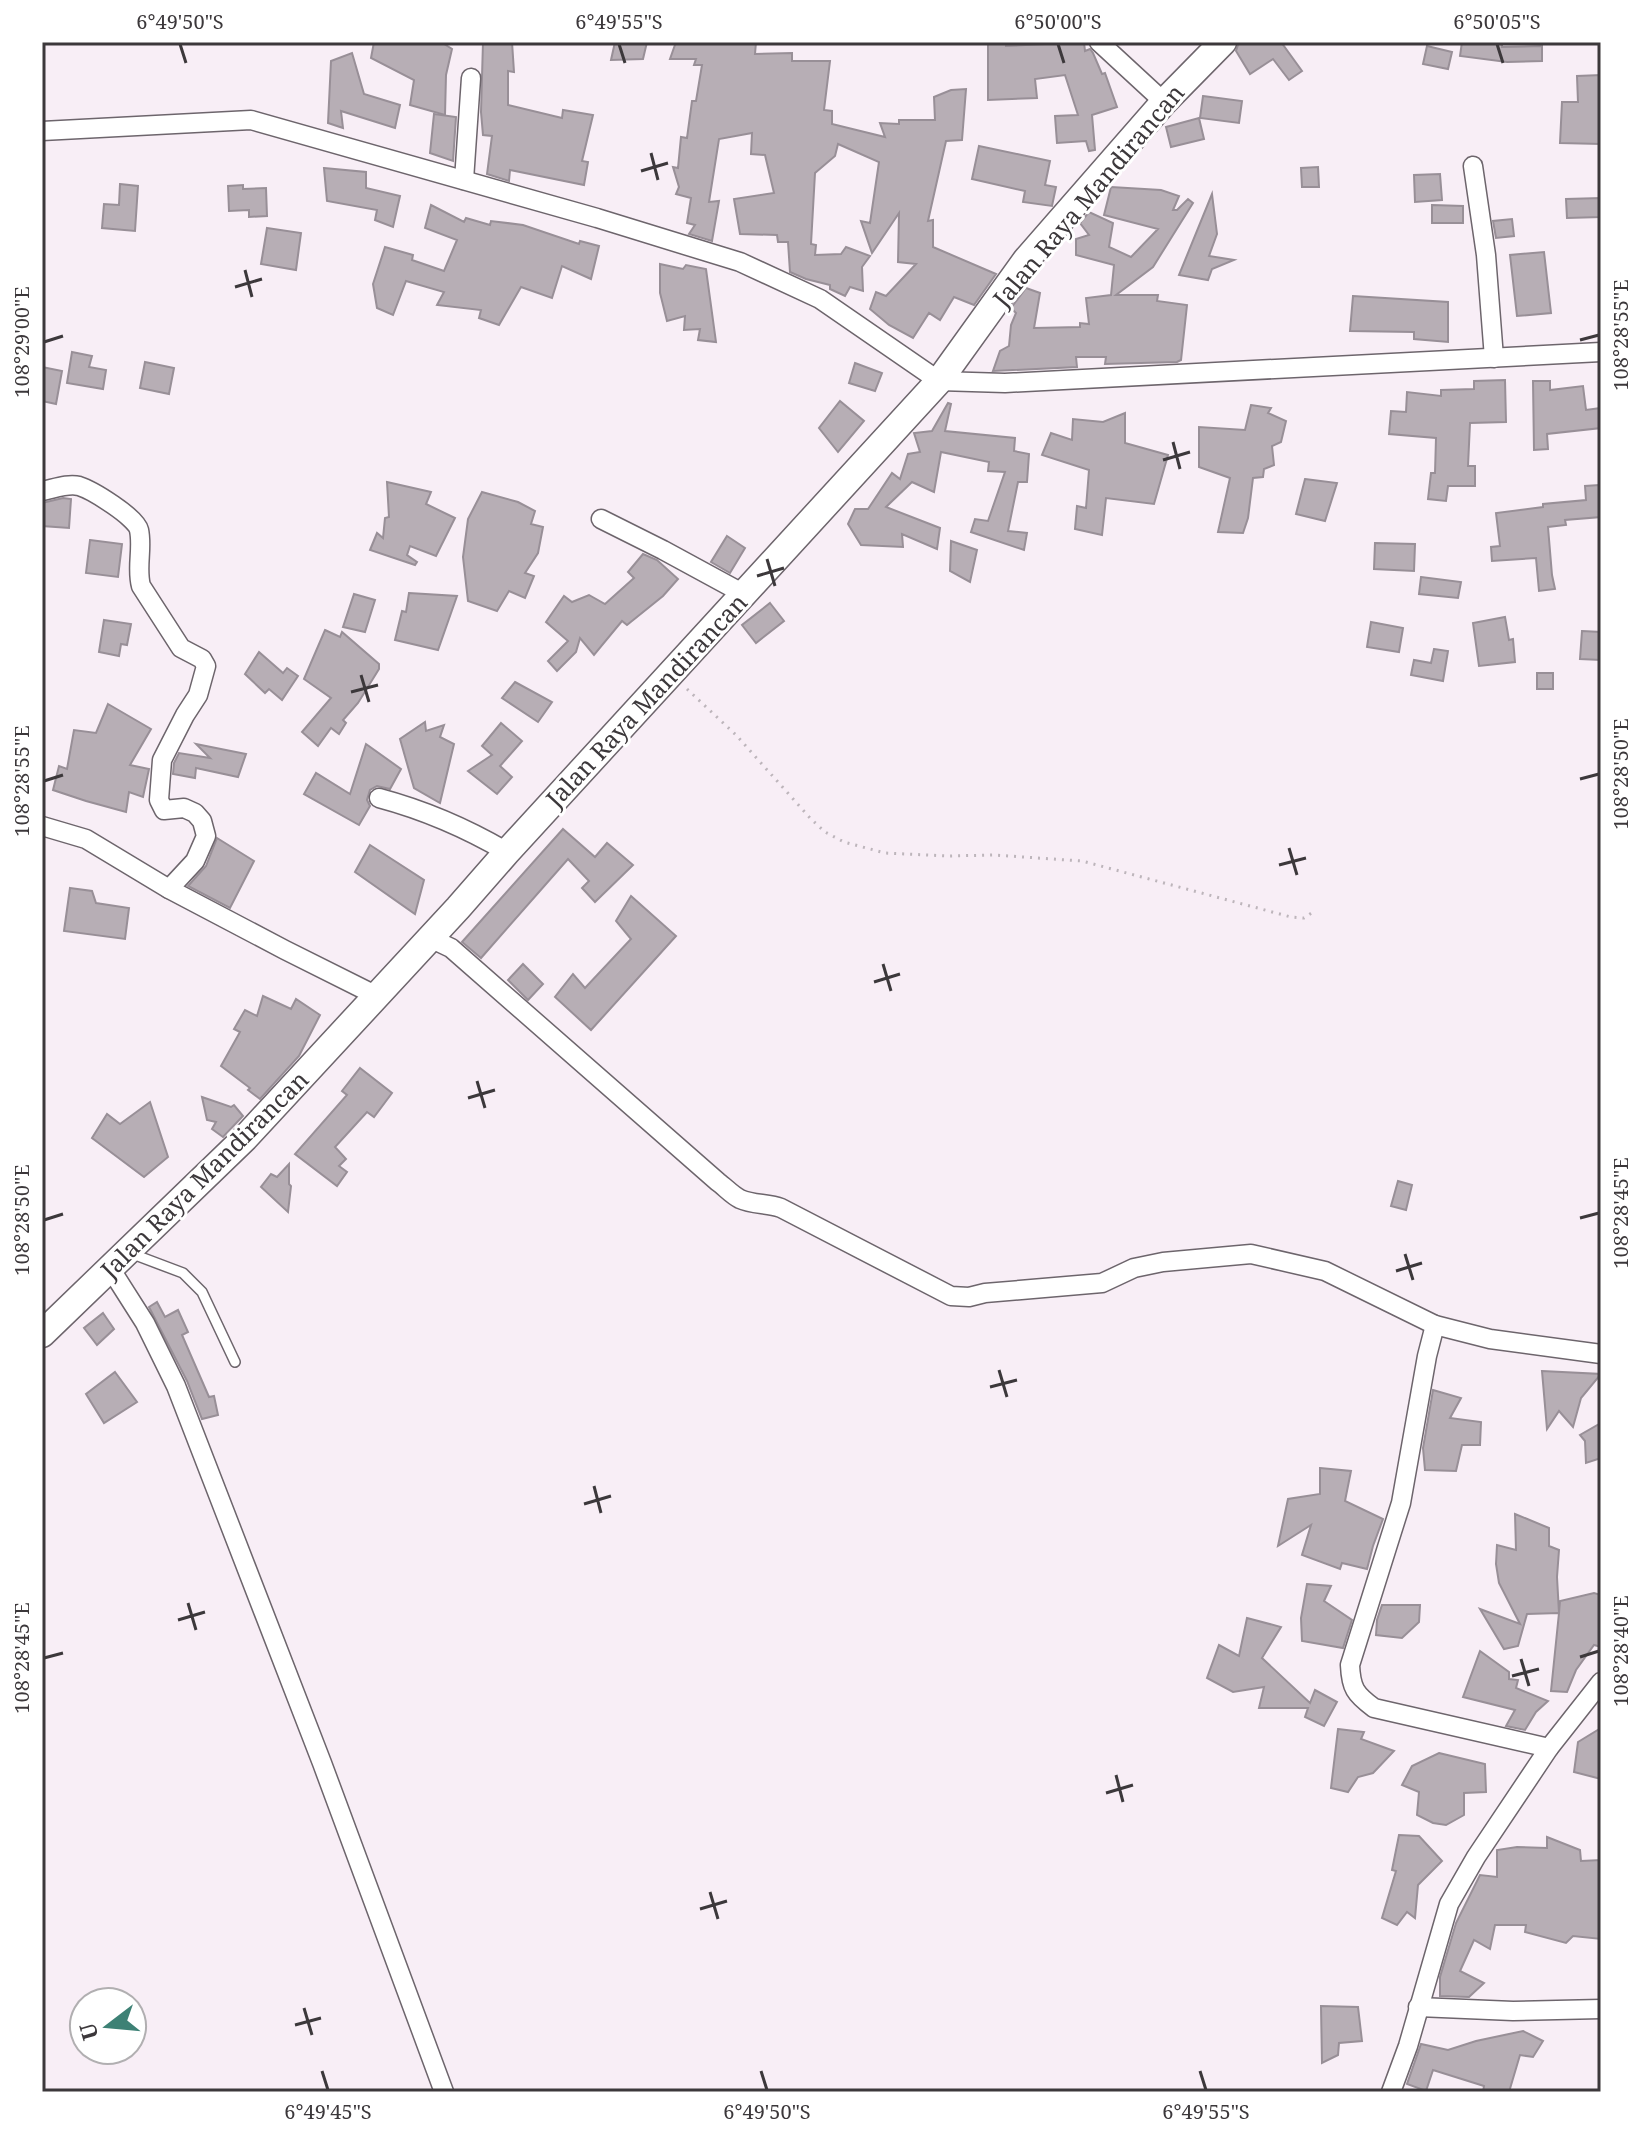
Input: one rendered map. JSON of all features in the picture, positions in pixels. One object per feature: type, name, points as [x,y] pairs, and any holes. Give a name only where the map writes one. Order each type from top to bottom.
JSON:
[{"type":"street","points":[[1099,42],[1164,102]]},
{"type":"street","name":"Jalan Raya Mandirancan","points":[[42,1334],[245,1138],[377,996],[939,381],[1026,260],[1164,102],[1223,42]]},
{"type":"street","points":[[464,180],[471,78]]},
{"type":"street","points":[[42,131],[251,120],[622,225],[740,262],[820,299],[939,381],[1005,383],[1601,352]]},
{"type":"street","points":[[1473,166],[1486,255],[1494,358]]},
{"type":"street","points":[[42,491],[69,485],[81,486],[136,523],[141,586],[181,648],[202,659],[206,666],[198,695],[162,760],[159,800],[164,810],[184,808],[195,813],[202,821],[206,836],[195,861],[169,889]]},
{"type":"street","points":[[601,519],[744,594]]},
{"type":"street","points":[[379,798],[428,813],[507,852]]},
{"type":"street","points":[[42,826],[86,839],[169,889],[377,996]]},
{"type":"street","points":[[430,938],[451,948],[741,1199],[781,1208],[951,1296],[969,1297],[1102,1283],[1134,1268],[1163,1262],[1251,1254],[1325,1271],[1435,1325],[1490,1339],[1601,1354]]},
{"type":"street","points":[[119,1260],[176,1386],[322,1763],[444,2092]]},
{"type":"street","points":[[1435,1325],[1401,1503],[1350,1665],[1351,1683],[1359,1697],[1374,1708],[1549,1748]]},
{"type":"street","points":[[1391,2092],[1408,2046],[1449,1904],[1476,1857],[1549,1748],[1601,1682]]},
{"type":"street","points":[[1418,2007],[1513,2011],[1601,2009]]},
{"type":"lane","points":[[119,1260],[183,1273],[202,1292],[235,1362]]},
{"type":"path","points":[[671,674],[736,735],[811,819],[825,832],[844,842],[885,853],[994,855],[1082,861],[1291,917],[1304,918],[1316,910]]},
{"type":"building","points":[[374,42],[441,42],[452,49],[446,75],[445,115],[410,105],[414,80],[371,58]]},
{"type":"building","points":[[483,42],[512,42],[514,72],[508,71],[508,105],[562,118],[563,110],[593,115],[582,161],[588,162],[584,185],[510,170],[509,181],[487,174],[492,136],[483,135]]},
{"type":"building","points":[[615,42],[647,42],[643,59],[611,60]]},
{"type":"building","points":[[676,42],[756,42],[755,54],[792,53],[792,61],[830,61],[824,110],[832,111],[832,124],[885,137],[880,123],[935,120],[934,97],[951,90],[966,89],[962,140],[946,141],[928,221],[933,220],[933,247],[996,274],[974,305],[954,297],[940,320],[929,313],[913,338],[889,325],[870,309],[876,292],[886,296],[916,264],[898,262],[899,213],[872,253],[861,221],[870,223],[879,162],[838,144],[835,156],[815,173],[811,244],[816,245],[815,255],[841,254],[846,247],[870,256],[862,267],[863,291],[850,287],[845,296],[830,289],[830,285],[790,272],[788,242],[778,242],[777,235],[740,234],[734,199],[774,193],[765,155],[751,154],[752,133],[719,139],[709,202],[719,201],[712,241],[689,234],[695,225],[687,223],[691,198],[676,194],[679,187],[673,167],[678,168],[681,137],[687,138],[692,101],[696,101],[702,65],[694,65],[696,59],[670,59]]},
{"type":"building","points":[[988,42],[1006,42],[1006,46],[1084,42],[1085,51],[1090,49],[1102,74],[1105,73],[1117,107],[1092,115],[1095,150],[1089,151],[1086,141],[1057,143],[1055,116],[1078,115],[1065,75],[1035,79],[1037,98],[988,100]]},
{"type":"building","points":[[1239,42],[1281,42],[1302,71],[1289,80],[1273,59],[1250,74],[1236,51]]},
{"type":"building","points":[[1462,42],[1502,42],[1502,47],[1542,46],[1542,61],[1507,62],[1460,56]]},
{"type":"building","points":[[1427,46],[1452,52],[1448,69],[1423,64]]},
{"type":"building","points":[[352,53],[364,94],[400,105],[395,128],[341,111],[343,128],[328,123],[331,61]]},
{"type":"building","points":[[1601,75],[1601,144],[1560,143],[1562,102],[1578,102],[1577,76]]},
{"type":"building","points":[[1203,96],[1242,101],[1239,123],[1200,118]]},
{"type":"building","points":[[434,114],[456,117],[453,161],[430,153]]},
{"type":"building","points":[[1199,118],[1204,139],[1171,147],[1166,127]]},
{"type":"building","points":[[979,146],[1050,161],[1045,185],[1056,187],[1052,206],[1023,202],[1025,191],[972,179]]},
{"type":"building","points":[[1318,167],[1319,187],[1302,187],[1301,168]]},
{"type":"building","points":[[324,168],[366,172],[366,188],[400,196],[393,227],[375,220],[377,210],[327,201]]},
{"type":"building","points":[[1440,174],[1442,200],[1415,202],[1414,175]]},
{"type":"building","points":[[120,184],[138,186],[135,231],[102,228],[104,204],[119,205]]},
{"type":"building","points":[[243,185],[243,189],[266,188],[267,216],[249,217],[249,210],[229,211],[228,186]]},
{"type":"building","points":[[1111,187],[1161,190],[1179,196],[1173,210],[1188,199],[1193,203],[1153,267],[1116,295],[1158,295],[1157,301],[1187,305],[1181,360],[1105,364],[1106,357],[1076,357],[1077,367],[993,371],[1000,351],[1009,346],[1011,325],[1016,313],[1011,308],[1026,288],[1040,293],[1034,328],[1089,324],[1086,298],[1111,295],[1114,265],[1076,255],[1076,239],[1089,235],[1080,223],[1089,212],[1113,223],[1109,247],[1131,257],[1158,229],[1104,215]]},
{"type":"building","points":[[1212,194],[1217,234],[1209,256],[1234,260],[1212,269],[1208,280],[1179,275]]},
{"type":"building","points":[[1601,198],[1601,217],[1567,218],[1566,199]]},
{"type":"building","points":[[431,205],[464,222],[466,218],[490,225],[491,221],[523,225],[579,244],[580,241],[599,246],[591,279],[562,266],[552,298],[521,287],[499,325],[479,318],[481,310],[437,305],[444,292],[406,281],[393,315],[377,308],[373,284],[385,247],[413,255],[412,260],[444,271],[457,240],[425,228]]},
{"type":"building","points":[[1432,205],[1463,206],[1463,223],[1432,223]]},
{"type":"building","points":[[1512,219],[1514,236],[1496,238],[1493,221]]},
{"type":"building","points":[[267,228],[301,233],[296,270],[261,264]]},
{"type":"building","points":[[1544,252],[1551,313],[1517,316],[1510,255]]},
{"type":"building","points":[[660,264],[683,269],[686,265],[706,269],[716,342],[698,340],[700,329],[684,330],[685,316],[667,321],[660,293]]},
{"type":"building","points":[[1353,296],[1448,302],[1448,342],[1414,339],[1414,332],[1350,331]]},
{"type":"building","points":[[72,352],[92,356],[89,367],[106,370],[103,389],[67,383]]},
{"type":"building","points":[[145,362],[174,368],[169,394],[140,388]]},
{"type":"building","points":[[855,363],[882,373],[875,391],[849,383]]},
{"type":"building","points":[[42,367],[62,371],[56,404],[42,401]]},
{"type":"building","points":[[1505,380],[1506,422],[1470,423],[1468,466],[1475,466],[1475,486],[1448,486],[1446,501],[1428,499],[1431,473],[1435,473],[1436,438],[1389,434],[1391,411],[1406,412],[1407,392],[1441,396],[1441,390],[1474,389],[1474,381]]},
{"type":"building","points":[[1533,381],[1550,381],[1550,390],[1583,386],[1586,410],[1601,408],[1601,428],[1547,434],[1548,449],[1534,450]]},
{"type":"building","points":[[840,401],[864,421],[838,452],[819,428]]},
{"type":"building","points":[[948,403],[951,404],[945,431],[1015,438],[1014,451],[1029,454],[1027,482],[1018,482],[1008,531],[1027,533],[1024,550],[971,532],[975,519],[988,521],[1005,472],[988,471],[989,462],[941,452],[934,492],[912,482],[886,507],[940,528],[937,549],[902,534],[903,547],[861,545],[848,524],[855,509],[868,509],[892,473],[900,479],[908,454],[920,452],[914,433],[932,431]]},
{"type":"building","points":[[1251,405],[1271,408],[1268,413],[1286,421],[1281,442],[1272,446],[1274,465],[1264,469],[1263,477],[1253,478],[1243,533],[1218,532],[1230,478],[1199,467],[1199,427],[1245,430]]},
{"type":"building","points":[[1125,413],[1125,443],[1168,455],[1154,504],[1106,498],[1102,535],[1075,529],[1077,506],[1086,508],[1089,470],[1042,455],[1051,433],[1072,440],[1073,419],[1103,422]]},
{"type":"building","points":[[1305,479],[1337,483],[1325,521],[1296,514]]},
{"type":"building","points":[[387,482],[431,492],[426,504],[455,518],[436,556],[410,546],[407,555],[417,562],[415,565],[370,550],[377,533],[383,538],[385,518],[389,517]]},
{"type":"building","points":[[1599,485],[1601,517],[1565,520],[1566,525],[1548,527],[1555,589],[1539,591],[1536,558],[1492,561],[1491,547],[1500,546],[1496,513],[1586,500],[1585,486]]},
{"type":"building","points":[[482,492],[518,502],[535,511],[531,524],[543,527],[538,553],[525,573],[534,576],[525,598],[509,591],[497,611],[468,601],[463,557],[468,519]]},
{"type":"building","points":[[71,499],[69,528],[42,526],[42,503]]},
{"type":"building","points":[[727,536],[745,548],[730,573],[711,562]]},
{"type":"building","points":[[90,540],[122,544],[118,577],[86,573]]},
{"type":"building","points":[[951,541],[977,550],[970,582],[950,571]]},
{"type":"building","points":[[1375,543],[1415,544],[1414,571],[1374,569]]},
{"type":"building","points":[[643,554],[657,560],[678,579],[663,596],[627,625],[622,621],[594,655],[580,638],[576,652],[557,671],[548,661],[568,641],[546,622],[564,596],[572,602],[589,595],[605,604],[634,578],[628,572]]},
{"type":"building","points":[[1421,577],[1461,582],[1458,598],[1419,594]]},
{"type":"building","points":[[409,593],[457,596],[438,650],[395,640],[402,611],[406,612]]},
{"type":"building","points":[[354,594],[375,600],[365,632],[343,627]]},
{"type":"building","points":[[770,603],[784,621],[756,643],[742,625]]},
{"type":"building","points":[[1505,617],[1509,640],[1513,639],[1515,662],[1479,666],[1473,623]]},
{"type":"building","points":[[104,620],[131,624],[127,645],[121,644],[119,656],[99,652]]},
{"type":"building","points":[[1371,622],[1403,628],[1399,652],[1367,647]]},
{"type":"building","points":[[325,630],[340,637],[342,632],[379,664],[379,669],[358,703],[343,720],[346,723],[339,734],[331,728],[318,746],[302,732],[331,698],[304,679]]},
{"type":"building","points":[[1582,631],[1601,632],[1601,660],[1580,659]]},
{"type":"building","points":[[1434,649],[1448,651],[1443,681],[1411,675],[1414,660],[1431,663]]},
{"type":"building","points":[[259,652],[283,673],[287,668],[298,676],[282,700],[269,689],[265,693],[245,674]]},
{"type":"building","points":[[1537,673],[1553,673],[1553,689],[1537,689]]},
{"type":"building","points":[[515,682],[552,702],[538,722],[502,698]]},
{"type":"building","points":[[108,704],[151,729],[130,765],[149,769],[143,797],[129,792],[126,812],[53,790],[59,766],[67,769],[74,730],[96,733]]},
{"type":"building","points":[[425,722],[426,731],[444,725],[440,737],[454,744],[440,803],[414,788],[400,739]]},
{"type":"building","points":[[501,723],[522,741],[500,766],[512,777],[497,794],[468,771],[492,755],[482,746]]},
{"type":"building","points":[[196,744],[246,754],[238,777],[196,768],[195,778],[173,774],[179,753],[210,758]]},
{"type":"building","points":[[366,744],[401,769],[390,789],[377,786],[370,790],[367,800],[370,806],[359,825],[304,794],[316,773],[350,794]]},
{"type":"building","points":[[563,829],[595,857],[607,843],[633,865],[595,902],[582,888],[589,881],[568,859],[481,958],[462,942]]},
{"type":"building","points":[[217,838],[254,861],[230,908],[188,886],[206,866]]},
{"type":"building","points":[[370,845],[424,880],[415,914],[355,872]]},
{"type":"building","points":[[70,888],[92,891],[96,903],[129,908],[125,939],[64,931]]},
{"type":"building","points":[[631,896],[676,936],[591,1030],[555,997],[573,974],[585,988],[631,939],[616,921]]},
{"type":"building","points":[[523,964],[543,984],[528,1000],[508,980]]},
{"type":"building","points":[[263,996],[291,1009],[296,999],[320,1015],[299,1056],[260,1099],[221,1066],[240,1032],[234,1029],[245,1010],[257,1016]]},
{"type":"building","points":[[360,1068],[392,1093],[374,1117],[367,1112],[335,1147],[346,1159],[339,1166],[347,1172],[337,1186],[295,1154],[347,1095],[342,1091]]},
{"type":"building","points":[[202,1097],[231,1107],[234,1105],[243,1116],[223,1137],[212,1129],[216,1122],[207,1120]]},
{"type":"building","points":[[150,1102],[168,1157],[144,1177],[92,1138],[107,1114],[120,1124]]},
{"type":"building","points":[[289,1164],[291,1186],[288,1212],[261,1187],[271,1174],[277,1177]]},
{"type":"building","points":[[1398,1181],[1412,1185],[1406,1210],[1391,1206]]},
{"type":"building","points":[[157,1302],[165,1317],[178,1310],[188,1332],[182,1335],[209,1397],[214,1396],[218,1415],[202,1419],[187,1381],[149,1307]]},
{"type":"building","points":[[103,1313],[114,1329],[97,1345],[84,1328]]},
{"type":"building","points":[[1542,1371],[1601,1374],[1581,1398],[1573,1427],[1559,1411],[1547,1429]]},
{"type":"building","points":[[115,1372],[137,1402],[104,1423],[86,1394]]},
{"type":"building","points":[[1433,1390],[1461,1398],[1450,1418],[1481,1422],[1480,1445],[1462,1445],[1456,1471],[1425,1470],[1423,1448]]},
{"type":"building","points":[[1601,1423],[1601,1458],[1586,1463],[1585,1441],[1580,1435]]},
{"type":"building","points":[[1320,1468],[1351,1471],[1345,1501],[1383,1519],[1367,1569],[1342,1563],[1340,1569],[1302,1555],[1311,1525],[1278,1546],[1288,1499],[1320,1494]]},
{"type":"building","points":[[1515,1514],[1549,1528],[1549,1546],[1559,1550],[1559,1613],[1527,1614],[1518,1646],[1504,1649],[1480,1609],[1520,1624],[1499,1583],[1496,1564],[1497,1545],[1516,1550]]},
{"type":"building","points":[[1307,1584],[1331,1586],[1324,1601],[1352,1620],[1343,1648],[1302,1641],[1301,1618]]},
{"type":"building","points":[[1594,1593],[1601,1595],[1601,1647],[1594,1645],[1576,1670],[1567,1692],[1551,1691],[1560,1601]]},
{"type":"building","points":[[1382,1605],[1420,1605],[1419,1622],[1402,1638],[1376,1635]]},
{"type":"building","points":[[1247,1618],[1281,1627],[1262,1658],[1310,1703],[1315,1690],[1337,1702],[1324,1726],[1305,1717],[1308,1708],[1259,1708],[1264,1687],[1233,1692],[1207,1678],[1219,1645],[1239,1656]]},
{"type":"building","points":[[1480,1651],[1509,1672],[1509,1679],[1518,1680],[1516,1688],[1548,1701],[1536,1712],[1525,1730],[1506,1726],[1515,1710],[1463,1697]]},
{"type":"building","points":[[1601,1728],[1601,1779],[1574,1772],[1578,1742]]},
{"type":"building","points":[[1338,1729],[1364,1732],[1361,1739],[1394,1751],[1373,1773],[1358,1777],[1348,1792],[1331,1788]]},
{"type":"building","points":[[1439,1753],[1485,1764],[1486,1792],[1464,1793],[1464,1815],[1446,1825],[1417,1815],[1419,1792],[1402,1785],[1412,1766]]},
{"type":"building","points":[[1399,1835],[1419,1836],[1442,1861],[1418,1885],[1415,1918],[1407,1912],[1397,1925],[1382,1918],[1396,1871],[1392,1870]]},
{"type":"building","points":[[1547,1837],[1580,1850],[1581,1861],[1601,1860],[1601,1939],[1573,1936],[1566,1943],[1525,1932],[1526,1925],[1495,1925],[1490,1949],[1474,1940],[1460,1971],[1484,1983],[1469,1997],[1440,1996],[1440,1977],[1456,1923],[1480,1875],[1497,1877],[1497,1850],[1547,1848]]},
{"type":"building","points":[[1321,2006],[1358,2007],[1362,2041],[1339,2043],[1338,2055],[1322,2063]]},
{"type":"building","points":[[1523,2031],[1543,2041],[1533,2057],[1520,2055],[1509,2092],[1483,2092],[1484,2086],[1433,2070],[1426,2091],[1407,2084],[1421,2044],[1448,2050]]}]
